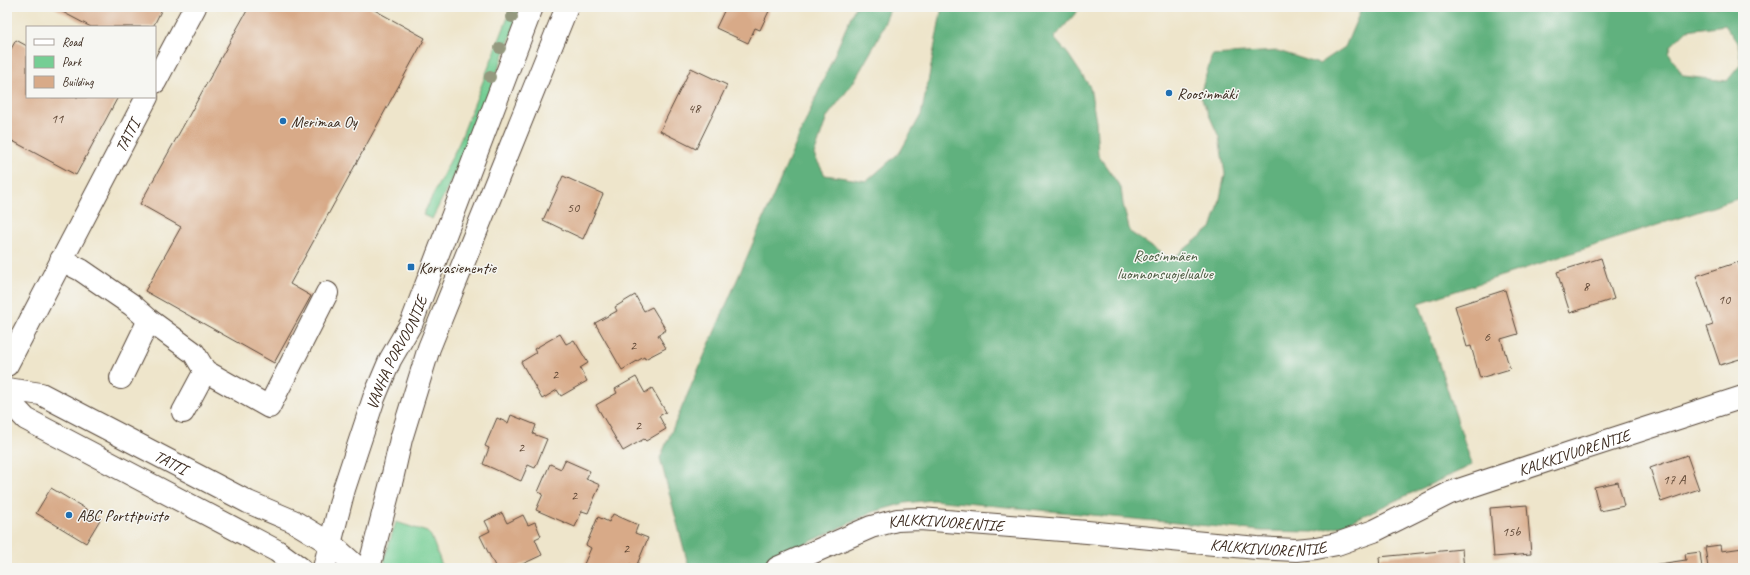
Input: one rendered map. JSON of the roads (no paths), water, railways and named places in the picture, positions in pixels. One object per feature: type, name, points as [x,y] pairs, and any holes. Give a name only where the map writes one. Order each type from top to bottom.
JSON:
[{"type":"street","points":[[156,80],[195,7]]},
{"type":"street","name":"VANHA PORVOONTIE","points":[[324,568],[344,489],[374,398],[390,360],[412,322],[532,7]]},
{"type":"street","name":"VANHA PORVOONTIE","points":[[369,568],[401,439],[429,348],[566,7]]},
{"type":"street","name":"TATTI","points":[[7,365],[146,98]]},
{"type":"street","points":[[62,260],[87,274],[132,305],[149,320],[194,353],[205,371],[269,407],[327,293]]},
{"type":"street","points":[[121,378],[149,320]]},
{"type":"street","points":[[183,412],[205,371]]},
{"type":"street","name":"TATTI","points":[[7,389],[41,394],[248,502],[293,521],[331,544]]},
{"type":"street","name":"KALKKIVUORENTIE","points":[[777,568],[871,527],[897,520],[920,519],[1087,532],[1257,548],[1296,550],[1316,548],[1337,544],[1374,531],[1456,491],[1743,397]]},
{"type":"street","name":"TATTI","points":[[7,399],[26,419],[276,551],[300,568]]},
{"type":"street","points":[[331,544],[358,568]]},
{"type":"place","name":"Roosinmäki","points":[[1169,93]]},
{"type":"place","name":"Merimaa Oy","points":[[283,121]]},
{"type":"place","name":"Korvasienentie","points":[[411,267]]},
{"type":"place","name":"ABC Porttipuisto","points":[[69,515]]},
{"type":"park label","name":"Roosinmäen luonnonsuojelualue","points":[[1165,264]]}]
